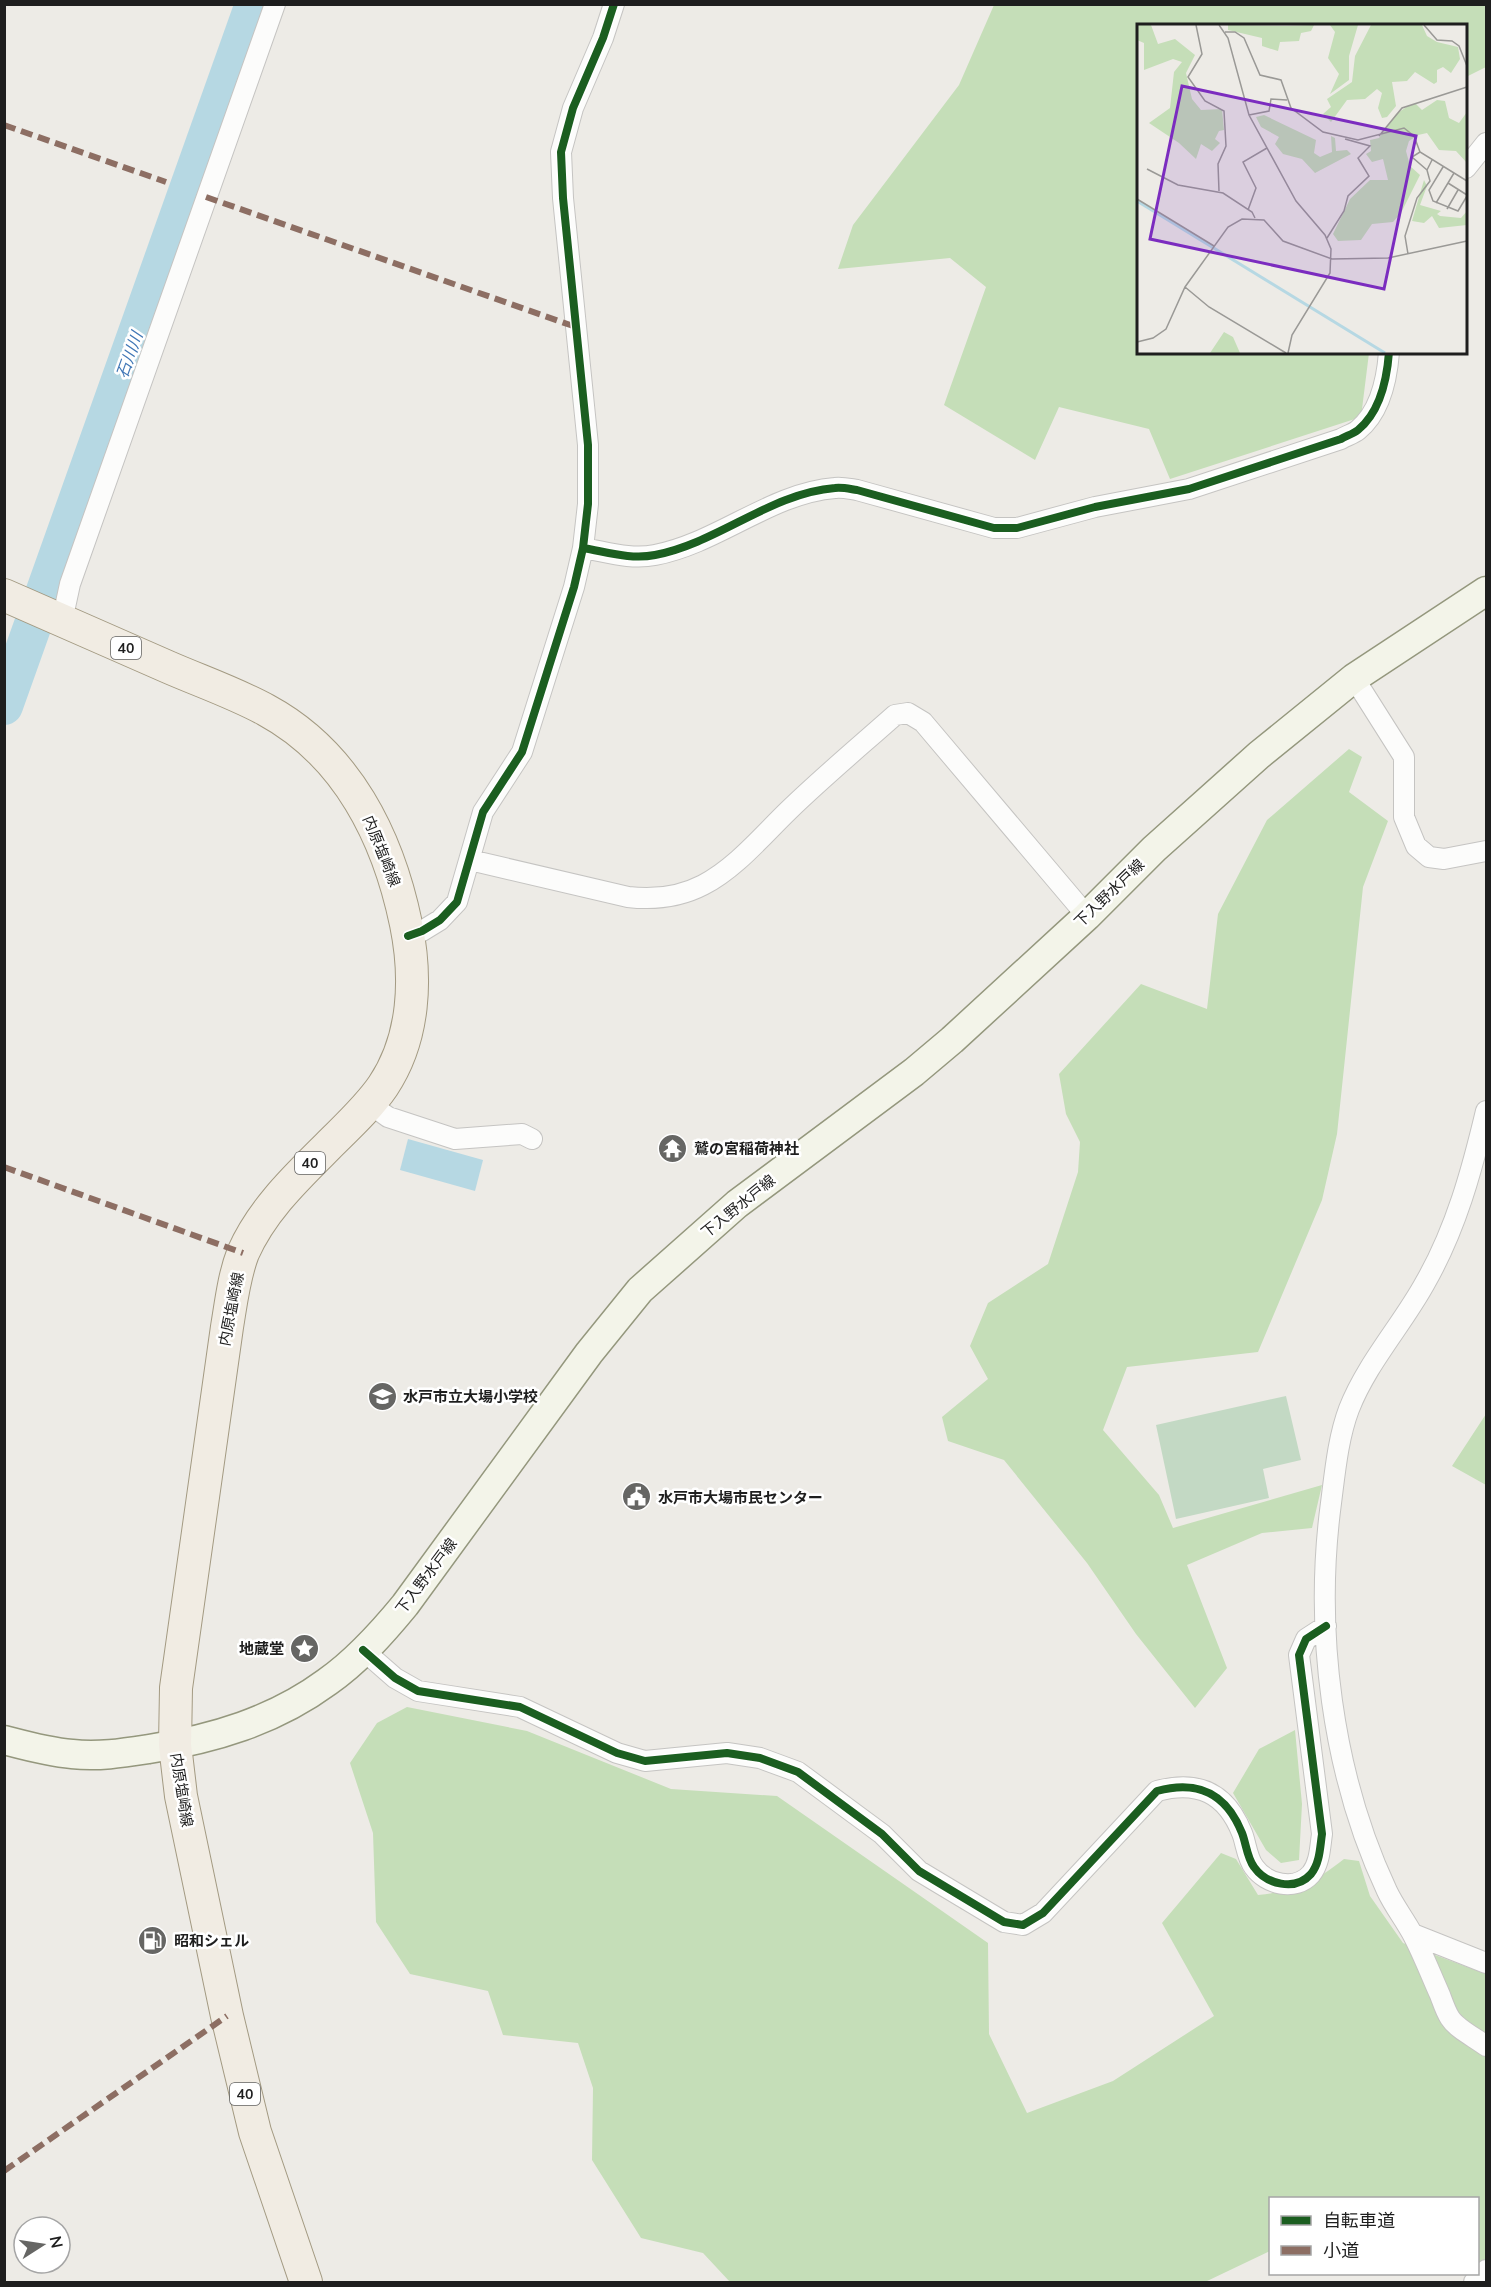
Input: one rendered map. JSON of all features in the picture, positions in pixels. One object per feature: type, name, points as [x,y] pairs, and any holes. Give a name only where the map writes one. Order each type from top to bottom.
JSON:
[{"type":"main road","name":"下入野水戸線","points":[[4,1740],[40,1750],[83,1755],[120,1754],[175,1745],[248,1725],[290,1706],[328,1682],[363,1650],[405,1605],[590,1353],[640,1290],[737,1204],[914,1072],[1001,996],[1214,794],[1354,678],[1486,591]]},
{"type":"main road","name":"内原塩崎線","points":[[37,610],[267,710],[317,747],[338,768],[370,818],[393,870],[408,936],[413,984],[407,1031],[398,1059],[384,1085],[370,1104],[281,1193],[261,1221],[243,1253],[235,1281],[227,1327],[176,1688],[175,1745],[181,1796],[227,2016],[252,2120],[280,2212],[306,2283]]},
{"type":"street","points":[[37,610],[69,584],[275,4]]},
{"type":"street","points":[[408,936],[440,920],[457,902],[483,812],[522,752],[574,587],[583,548],[588,504],[588,445],[563,198],[561,152],[573,108],[603,38],[614,4]]},
{"type":"street","points":[[1467,167],[1486,143]]},
{"type":"street","points":[[583,548],[635,557],[655,555],[697,543],[796,496],[836,487],[857,490],[994,528],[1017,528],[1095,507],[1189,489],[1341,439],[1358,430],[1380,397],[1389,354]]},
{"type":"street","points":[[1354,678],[1404,757],[1404,817],[1416,846],[1429,857],[1444,859],[1486,851]]},
{"type":"street","points":[[470,860],[628,897],[646,899],[684,893],[705,884],[733,863],[895,715],[908,713],[923,723],[1087,916]]},
{"type":"street","points":[[370,1104],[388,1117],[455,1139],[522,1134],[532,1139]]},
{"type":"street","points":[[1486,1111],[1476,1153],[1446,1243],[1408,1313],[1370,1367],[1349,1408],[1338,1458],[1326,1541],[1326,1626],[1333,1707],[1340,1750],[1354,1801],[1387,1892],[1413,1934],[1451,2020],[1486,2046]]},
{"type":"street","points":[[363,1650],[395,1678],[418,1691],[519,1707],[617,1753],[645,1761],[727,1752],[760,1758],[798,1772],[882,1834],[919,1871],[1004,1922],[1023,1925],[1043,1913],[1157,1791],[1176,1786],[1195,1788],[1217,1796],[1232,1809],[1252,1866],[1263,1877],[1276,1883],[1289,1884],[1300,1881],[1311,1874],[1319,1858],[1322,1834],[1299,1655],[1306,1639],[1326,1626]]},
{"type":"street","points":[[1413,1934],[1486,1963]]},
{"type":"street","points":[[1474,2283],[1486,2270]]},
{"type":"green space","points":[[994,5],[1486,5],[1486,67],[1467,76],[1467,24],[1137,24],[1137,354],[1369,354],[1361,417],[1170,479],[1149,429],[1059,407],[1035,460],[944,405],[986,287],[950,258],[838,269],[853,225],[959,85]]},
{"type":"green space","points":[[1349,749],[1362,757],[1349,792],[1388,821],[1363,887],[1337,1134],[1322,1200],[1258,1352],[1127,1367],[1103,1430],[1159,1495],[1173,1528],[1322,1485],[1312,1528],[1262,1533],[1187,1565],[1227,1668],[1195,1708],[1136,1634],[1087,1563],[1004,1460],[948,1441],[942,1417],[988,1379],[970,1346],[988,1303],[1048,1264],[1078,1172],[1080,1142],[1066,1114],[1059,1074],[1141,984],[1207,1009],[1218,914],[1267,820]]},
{"type":"green space","points":[[1286,1396],[1301,1460],[1263,1469],[1269,1498],[1176,1519],[1156,1425]]},
{"type":"green space","points":[[1486,1414],[1486,1485],[1452,1466]]},
{"type":"green space","points":[[407,1707],[527,1731],[671,1789],[777,1796],[988,1943],[989,2034],[1027,2113],[1113,2081],[1214,2016],[1162,1923],[1221,1853],[1236,1859],[1258,1895],[1304,1885],[1344,1859],[1359,1861],[1370,1896],[1403,1943],[1486,1974],[1486,2282],[1479,2275],[1479,2197],[1269,2197],[1269,2251],[1205,2282],[730,2282],[703,2253],[641,2238],[592,2160],[593,2088],[578,2043],[503,2035],[488,1991],[410,1974],[376,1922],[373,1833],[350,1763],[377,1723]]},
{"type":"green space","points":[[1295,1730],[1302,1804],[1299,1860],[1281,1863],[1266,1850],[1233,1793],[1259,1749]]},
{"type":"water","points":[[408,1139],[483,1160],[475,1191],[400,1170]]},
{"type":"waterway","name":"石川川","points":[[4,706],[254,4]]},
{"type":"marked path","points":[[4,125],[166,182]]},
{"type":"marked path","points":[[206,197],[576,327]]},
{"type":"marked path","points":[[4,1167],[243,1253]]},
{"type":"marked path","points":[[4,2171],[227,2016]]},
{"type":"cycle path","points":[[408,936],[440,920],[457,902],[483,812],[522,752],[574,587],[583,548],[588,504],[588,445],[563,198],[561,152],[573,108],[603,38],[614,4]]},
{"type":"cycle path","points":[[583,548],[628,556],[655,555],[701,540],[789,499],[835,488],[857,490],[994,528],[1017,528],[1095,507],[1189,489],[1341,439],[1356,431],[1366,423],[1377,405],[1384,384],[1389,354]]},
{"type":"cycle path","points":[[363,1650],[395,1678],[418,1691],[520,1707],[617,1753],[645,1761],[727,1753],[760,1758],[798,1772],[882,1834],[919,1871],[1004,1922],[1023,1925],[1043,1913],[1157,1791],[1172,1788],[1198,1789],[1219,1799],[1235,1819],[1252,1863],[1266,1878],[1281,1884],[1289,1884],[1304,1880],[1311,1874],[1318,1860],[1322,1834],[1299,1655],[1306,1639],[1326,1626]]},
{"type":"place","name":"鷲の宮稲荷神社","points":[[673,1148]]},
{"type":"place","name":"水戸市立大場小学校","points":[[382,1396]]},
{"type":"place","name":"水戸市大場市民センター","points":[[637,1497]]},
{"type":"place","name":"地蔵堂","points":[[305,1648]]},
{"type":"place","name":"昭和シェル","points":[[153,1940]]}]
